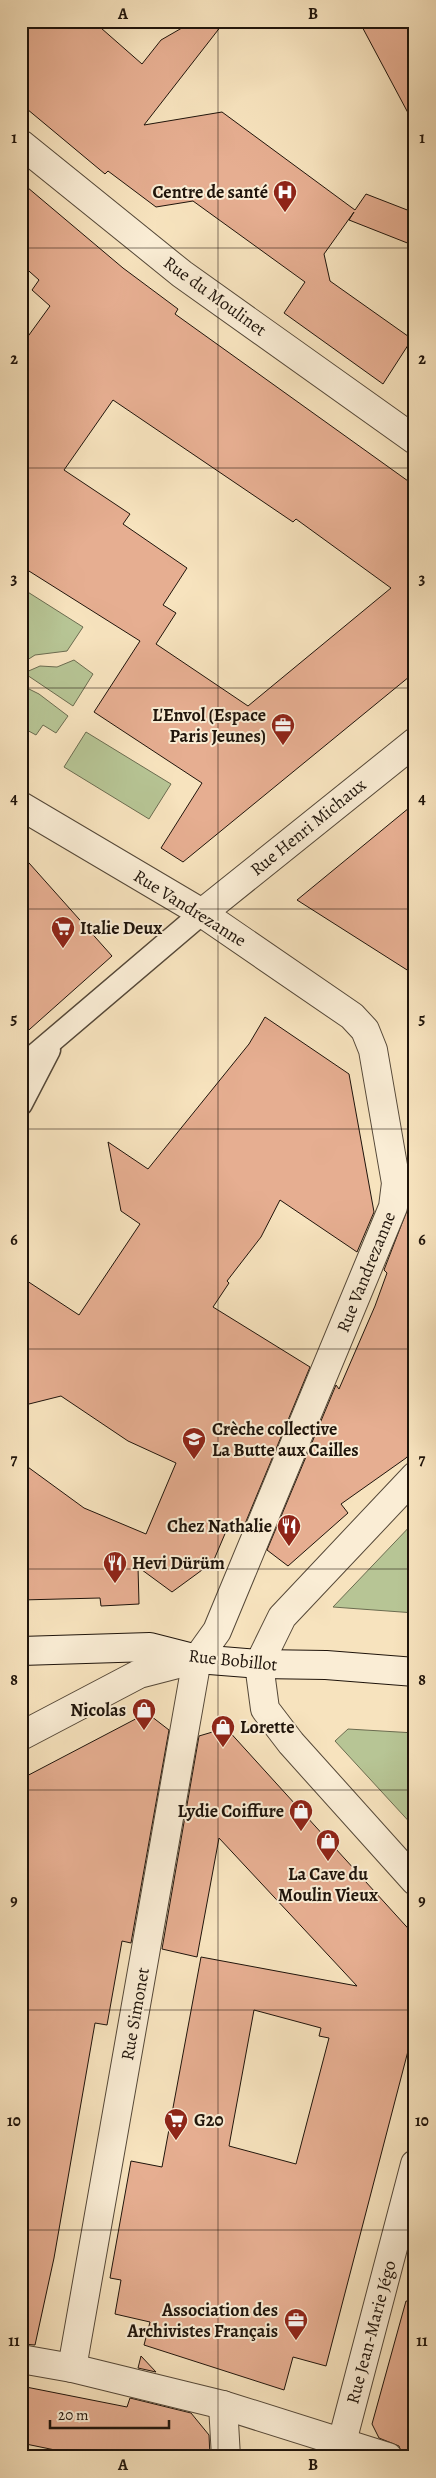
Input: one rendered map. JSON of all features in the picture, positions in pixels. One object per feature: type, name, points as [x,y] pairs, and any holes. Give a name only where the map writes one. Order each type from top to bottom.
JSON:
[{"type":"street","name":"Rue du Moulinet","points":[[21,144],[182,274],[415,440]]},
{"type":"street","name":"Rue Henri Michaux","points":[[202,913],[415,742]]},
{"type":"street","name":"Rue Vandrezanne","points":[[27,814],[202,913],[352,1016],[365,1030],[373,1050],[396,1183],[393,1207],[220,1622],[198,1659]]},
{"type":"street","points":[[415,1476],[282,1617],[259,1664],[265,1709],[291,1743],[415,1881]]},
{"type":"street","name":"Rue Bobillot","points":[[21,1651],[150,1646],[198,1659],[259,1664],[326,1665],[415,1672]]},
{"type":"street","points":[[21,1736],[139,1674],[198,1659]]},
{"type":"street","name":"Rue Simonet","points":[[72,2368],[198,1659]]},
{"type":"street","name":"Rue Jean-Marie Jégo","points":[[342,2442],[415,2164]]},
{"type":"street","points":[[21,2359],[72,2368],[223,2405],[388,2457]]},
{"type":"street","points":[[223,2405],[226,2457]]},
{"type":"lane","points":[[21,1068],[202,913]]},
{"type":"lane","points":[[21,1104],[54,1040]]},
{"type":"green space","points":[[23,589],[83,627],[67,651],[35,655],[21,664]]},
{"type":"green space","points":[[74,660],[93,674],[73,706],[24,673],[40,666],[57,667]]},
{"type":"green space","points":[[21,685],[39,694],[68,716],[56,733],[43,725],[36,735],[25,729],[21,735]]},
{"type":"green space","points":[[86,732],[171,784],[149,819],[64,767]]},
{"type":"green space","points":[[415,1521],[415,1613],[333,1607]]},
{"type":"green space","points":[[348,1729],[415,1733],[415,1828],[335,1741]]},
{"type":"building","points":[[21,21],[93,21],[142,64],[161,40],[194,21],[225,21],[144,125],[222,112],[355,210],[366,194],[415,213],[415,246],[349,220],[354,212],[324,254],[330,281],[412,339],[383,384],[284,313],[305,282],[193,201],[156,207],[108,171],[105,174],[21,104]]},
{"type":"building","points":[[359,21],[415,21],[415,126]]},
{"type":"building","points":[[21,182],[123,268],[178,309],[175,314],[415,486],[415,672],[183,862],[161,848],[202,783],[94,712],[140,641],[21,566],[21,346],[50,306],[32,290],[39,280],[21,264]],"holes":[[[113,400],[293,522],[296,519],[391,588],[248,706],[156,644],[176,613],[163,605],[187,568],[123,524],[130,514],[64,470]]]},
{"type":"building","points":[[415,803],[415,975],[297,900]]},
{"type":"building","name":"Italie Deux","points":[[21,854],[112,956],[21,1037]]},
{"type":"building","points":[[265,1017],[349,1074],[374,1212],[357,1252],[280,1200],[261,1237],[227,1281],[229,1283],[213,1307],[310,1367],[242,1531],[230,1522],[213,1562],[172,1592],[138,1567],[139,1604],[101,1606],[100,1598],[21,1600],[21,1462],[84,1508],[146,1534],[176,1463],[128,1441],[61,1396],[21,1406],[21,1277],[79,1315],[140,1224],[121,1211],[108,1142],[148,1169],[249,1044]]},
{"type":"building","points":[[415,1197],[415,1448],[406,1458],[341,1504],[348,1513],[288,1566],[267,1550],[336,1385],[339,1389],[375,1306],[387,1273],[384,1270],[409,1205]]},
{"type":"building","points":[[147,1713],[169,1730],[131,1943],[122,1941],[107,2025],[95,2023],[54,2258],[35,2345],[21,2344],[21,1779]]},
{"type":"building","points":[[226,1728],[415,1936],[415,2053],[408,2051],[326,2366],[293,2357],[284,2390],[144,2345],[150,2322],[115,2314],[121,2280],[110,2278],[131,2161],[162,2167],[201,1957],[357,1986],[219,1838],[197,1957],[162,1949],[199,1736]],"holes":[[[254,2010],[321,2028],[319,2036],[329,2038],[296,2164],[229,2146]]]},
{"type":"building","points":[[406,2301],[415,2302],[415,2457],[403,2457],[399,2446],[379,2438],[372,2424]]},
{"type":"building","points":[[141,2356],[156,2372],[138,2368]]},
{"type":"building","points":[[21,2386],[127,2407],[130,2398],[191,2413],[209,2435],[210,2457],[89,2457],[21,2443]]},
{"type":"place","name":"Centre de santé","points":[[285,213]]},
{"type":"place","name":"L'Envol (Espace Paris Jeunes)","points":[[283,746]]},
{"type":"place","name":"Italie Deux","points":[[63,949]]},
{"type":"place","name":"Crèche collective La Butte aux Cailles","points":[[194,1460]]},
{"type":"place","name":"Chez Nathalie","points":[[289,1547]]},
{"type":"place","name":"Hevi Dürüm","points":[[115,1584]]},
{"type":"place","name":"Nicolas","points":[[144,1731]]},
{"type":"place","name":"Lorette","points":[[223,1748]]},
{"type":"place","name":"Lydie Coiffure","points":[[301,1832]]},
{"type":"place","name":"La Cave du Moulin Vieux","points":[[328,1862]]},
{"type":"place","name":"G20","points":[[176,2141]]},
{"type":"place","name":"Association des Archivistes Français","points":[[296,2341]]}]
